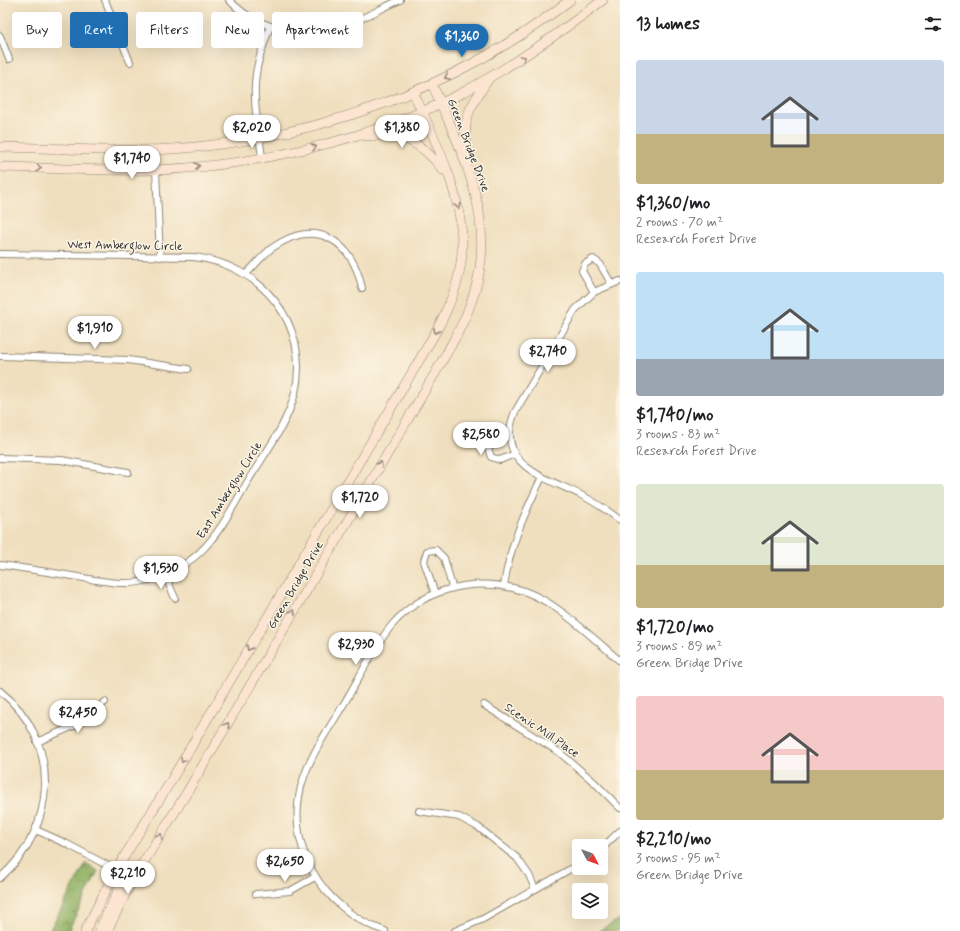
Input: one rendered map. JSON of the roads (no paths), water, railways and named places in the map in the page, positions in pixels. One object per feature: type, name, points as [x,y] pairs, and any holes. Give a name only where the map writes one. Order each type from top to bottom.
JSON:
[{"type":"main road","points":[[0,147],[154,150],[221,144],[287,133],[340,119],[432,84],[480,60],[522,34],[570,0]]},
{"type":"main road","points":[[0,167],[156,170],[223,164],[316,147],[346,138],[440,103],[489,78],[533,51],[603,0]]},
{"type":"main road","points":[[469,174],[464,123],[471,106],[489,78]]},
{"type":"main road","name":"Green Bridge Drive","points":[[107,931],[133,879],[194,780],[461,327],[475,290],[481,260],[479,206],[469,174],[432,84]]},
{"type":"main road","name":"Green Bridge Drive","points":[[85,931],[116,870],[169,784],[443,318],[456,285],[462,258],[459,210],[451,181],[422,110],[413,92]]},
{"type":"main road","points":[[346,138],[382,134],[412,141],[432,156],[451,181]]},
{"type":"main road","points":[[99,931],[124,879],[122,872],[116,870]]},
{"type":"street","points":[[105,0],[130,62]]},
{"type":"street","points":[[230,0],[249,15],[270,26],[304,32],[337,28],[400,0]]},
{"type":"street","points":[[262,158],[256,107],[256,75],[260,54],[270,26]]},
{"type":"street","points":[[0,36],[9,59]]},
{"type":"street","points":[[156,170],[160,257]]},
{"type":"street","points":[[246,274],[273,248],[286,241],[317,234],[327,236],[346,251],[353,261],[362,288]]},
{"type":"street","name":"West Amberglow Circle","points":[[0,254],[193,257],[212,259],[228,264],[246,274]]},
{"type":"street","points":[[594,292],[582,271],[585,264],[593,259],[600,264],[611,283]]},
{"type":"street","name":"East Amberglow Circle","points":[[0,564],[116,583],[148,580],[165,575],[195,558],[208,546],[282,425],[295,393],[297,358],[296,346],[288,324],[270,294],[246,274]]},
{"type":"street","points":[[620,281],[611,283],[594,292],[575,310],[515,412],[510,425],[509,435],[515,454],[525,467],[542,477],[581,495],[620,520]]},
{"type":"street","points":[[0,356],[128,360],[188,369]]},
{"type":"street","points":[[509,435],[493,442],[488,448],[491,457],[500,460],[515,454]]},
{"type":"street","points":[[0,458],[61,460],[128,472]]},
{"type":"street","points":[[504,586],[508,562],[516,534],[542,477]]},
{"type":"street","points":[[435,594],[424,561],[427,551],[436,550],[444,558],[452,587]]},
{"type":"street","points":[[165,575],[174,598]]},
{"type":"street","points":[[385,931],[367,924],[334,902],[315,877],[303,849],[299,829],[299,799],[304,776],[313,756],[385,634],[400,617],[413,606],[452,587],[474,584],[504,586],[515,588],[543,600],[559,611],[620,661]]},
{"type":"street","points":[[0,691],[20,712],[37,742],[43,761],[45,784],[43,809],[36,830],[23,855],[0,878]]},
{"type":"street","points":[[37,742],[64,732],[76,725],[105,702]]},
{"type":"street","name":"Scenic Mill Place","points":[[484,705],[559,752],[594,782],[620,808]]},
{"type":"street","points":[[419,811],[459,817],[478,827],[517,858],[529,875],[535,889]]},
{"type":"street","points":[[36,830],[67,844],[116,870]]},
{"type":"street","points":[[608,842],[620,831]]},
{"type":"street","points":[[455,931],[484,919],[572,868]]},
{"type":"street","points":[[256,894],[290,891],[315,877]]}]
